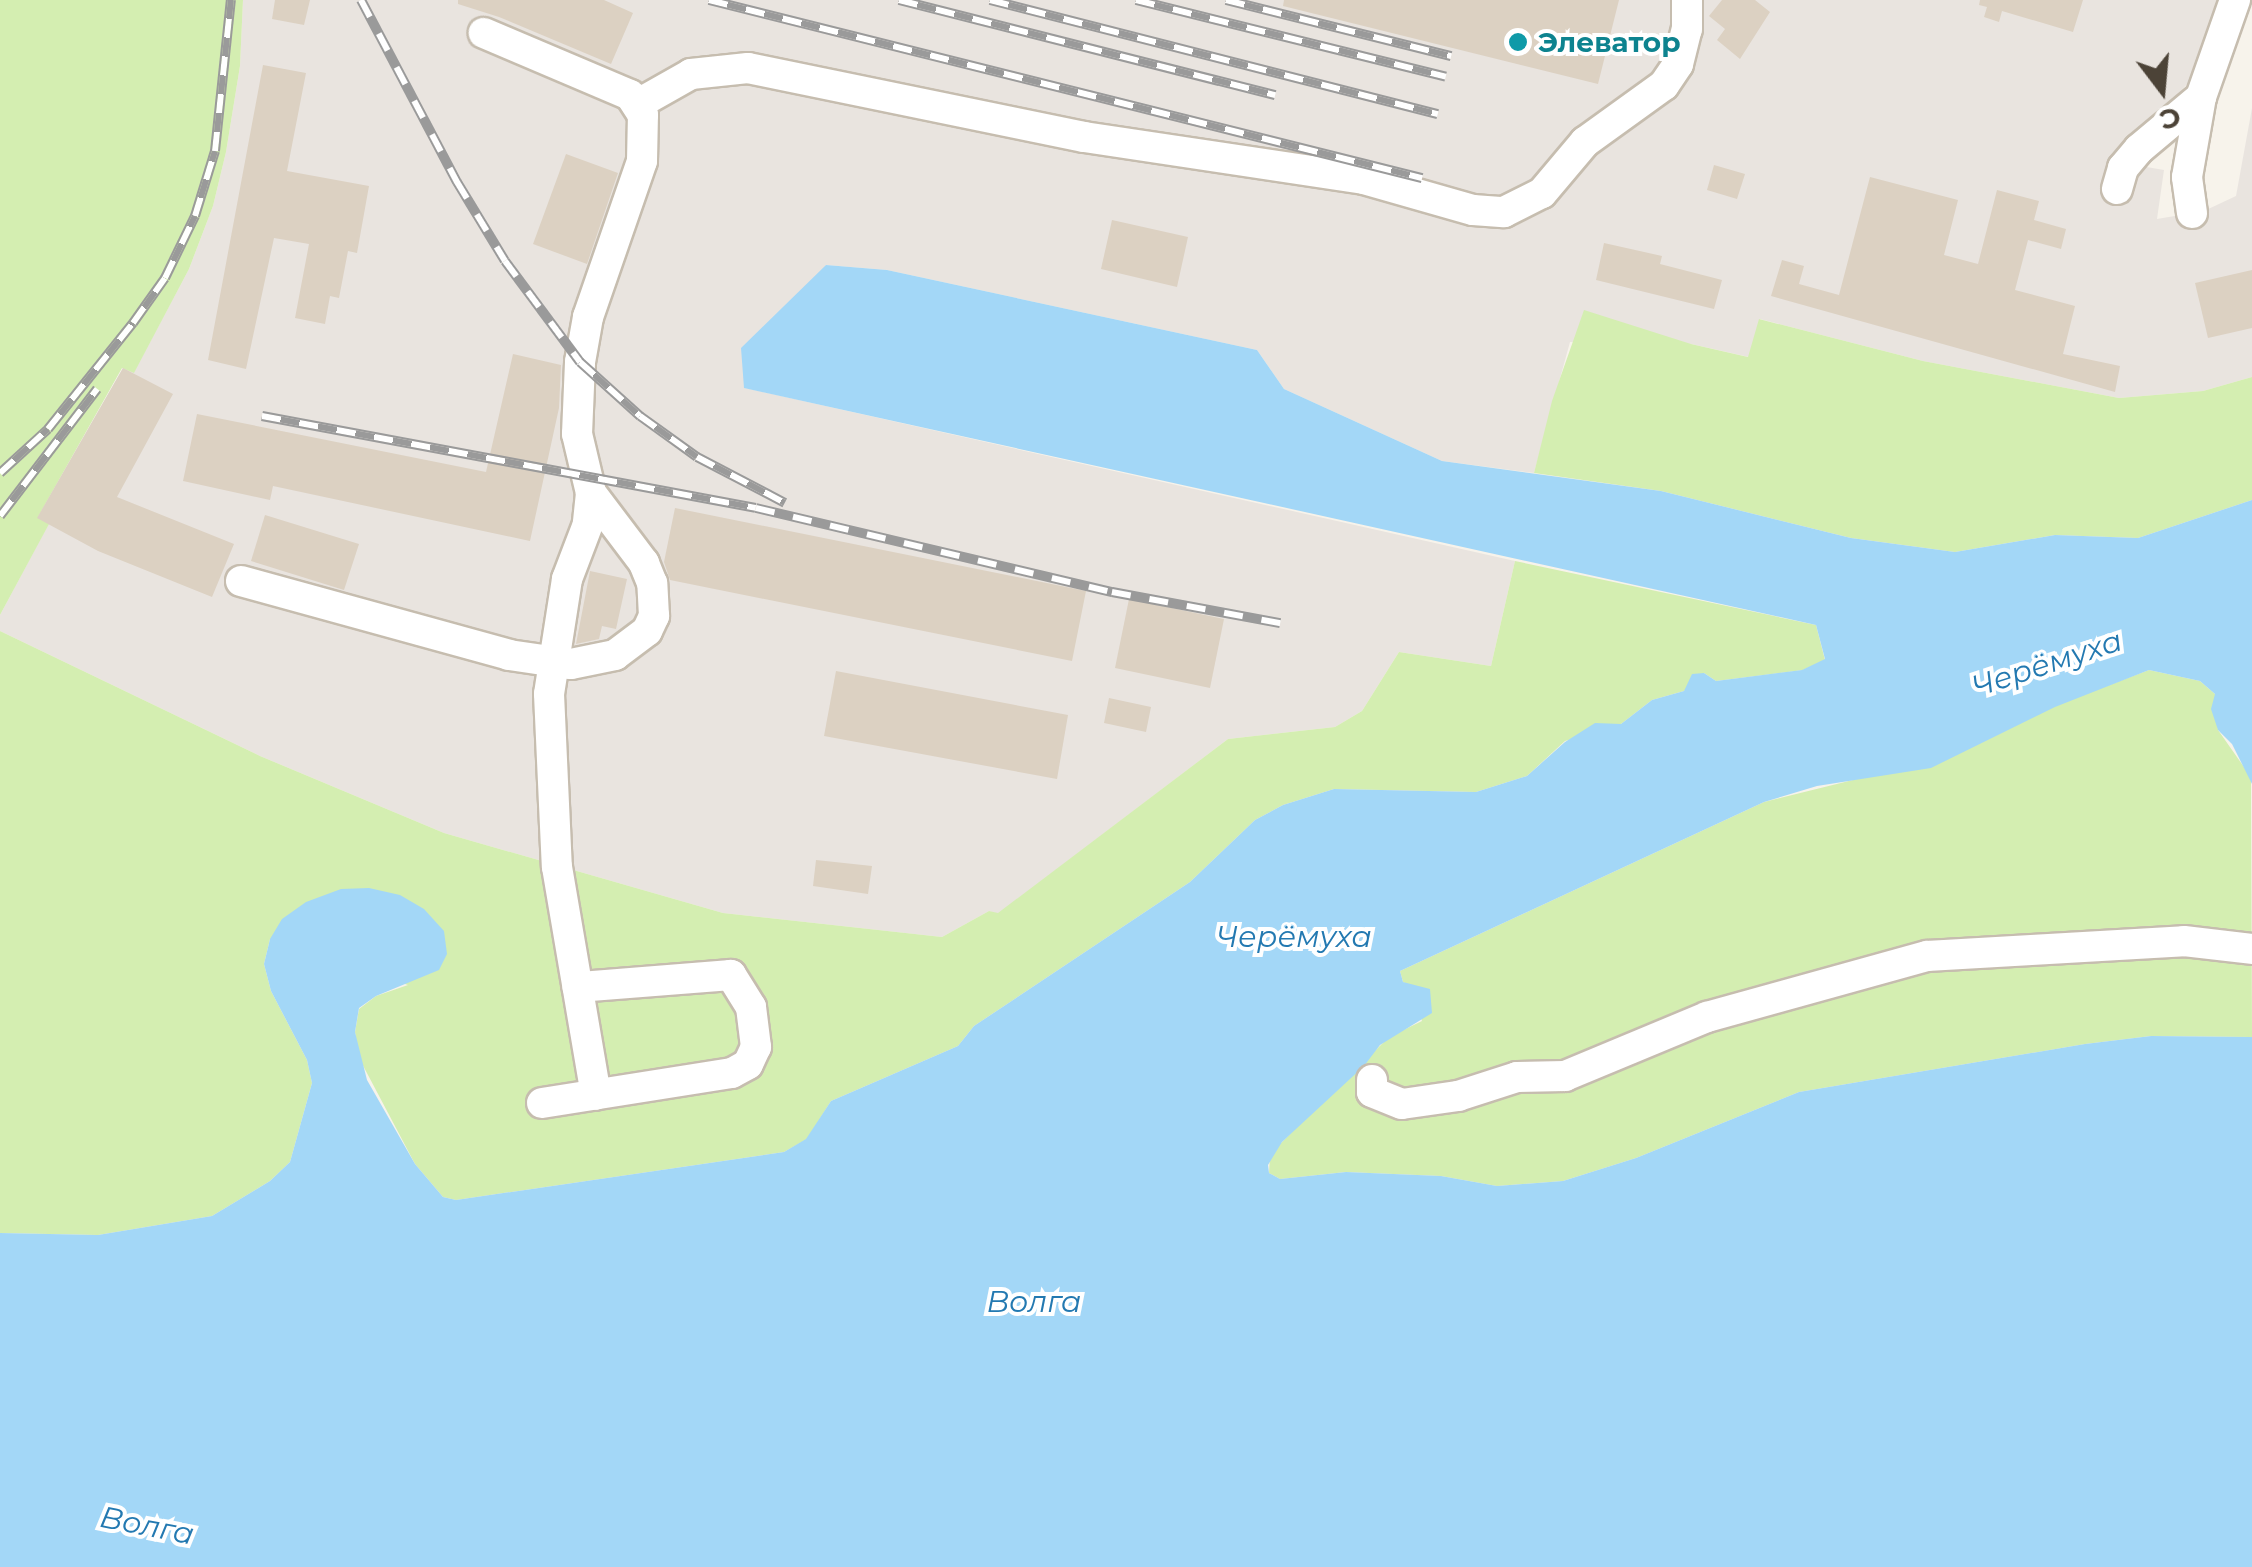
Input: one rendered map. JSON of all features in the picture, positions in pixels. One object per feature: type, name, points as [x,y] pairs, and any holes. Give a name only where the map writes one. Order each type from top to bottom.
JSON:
[{"type":"street","points":[[638,104],[692,74],[748,68],[1084,136],[1364,179],[1473,210],[1504,212],[1542,193],[1585,142],[1664,86],[1673,75],[1682,46],[1687,0]]},
{"type":"street","points":[[2192,213],[2188,177],[2201,97],[2235,0]]},
{"type":"street","points":[[484,34],[615,87],[638,104],[644,128],[642,161],[592,297],[580,362],[577,434],[592,493],[588,524],[567,579],[549,694],[554,832],[596,1095]]},
{"type":"street","points":[[2117,190],[2123,168],[2139,149],[2201,97]]},
{"type":"street","points":[[242,580],[509,655],[586,664],[615,656],[647,631],[654,616],[652,583],[644,563],[592,493]]},
{"type":"street","points":[[1372,1080],[1372,1092],[1402,1104],[1458,1096],[1517,1076],[1565,1076],[1708,1017],[1927,956],[2184,941],[2252,949]]},
{"type":"street","points":[[542,1103],[742,1070],[756,1047],[754,1020],[744,991],[730,975],[576,987]]},
{"type":"shaded area","points":[[243,0],[2224,0],[2194,77],[2120,154],[2135,165],[2164,170],[2157,219],[2204,211],[2236,196],[2252,108],[2252,377],[2203,391],[2119,398],[1923,361],[1760,319],[1749,357],[1691,344],[1570,342],[1534,473],[1442,461],[1284,389],[1257,350],[887,270],[826,265],[745,388],[1515,561],[1491,666],[1399,652],[1362,711],[1335,727],[1228,739],[998,914],[989,911],[942,937],[723,913],[444,833],[260,756],[0,631],[0,615],[48,525],[37,518],[123,368],[134,372],[189,269],[213,206],[226,152],[240,66]]},
{"type":"green space","points":[[0,0],[243,0],[240,66],[226,152],[213,206],[189,269],[134,373],[122,368],[38,517],[49,524],[0,615]]},
{"type":"green space","points":[[1584,310],[1691,344],[1748,357],[1759,319],[1923,361],[2119,398],[2203,391],[2252,377],[2252,500],[2138,538],[2055,535],[1955,552],[1851,538],[1661,491],[1534,473],[1552,401]]},
{"type":"green space","points":[[1515,561],[1816,625],[1825,660],[1803,670],[1716,681],[1704,673],[1684,691],[1652,700],[1621,724],[1565,741],[1527,776],[1476,792],[1334,789],[1283,805],[1255,820],[1190,882],[974,1026],[958,1046],[831,1101],[807,1139],[784,1152],[456,1200],[443,1197],[415,1164],[359,1058],[355,1032],[359,1009],[376,996],[408,985],[270,939],[264,964],[271,991],[307,1060],[312,1083],[290,1162],[270,1181],[212,1216],[98,1235],[0,1233],[0,631],[260,756],[444,833],[723,913],[942,937],[989,911],[998,913],[1228,739],[1335,727],[1362,711],[1399,652],[1491,666]]},
{"type":"green space","points":[[2149,670],[2200,681],[2215,694],[2218,730],[2251,777],[2252,1037],[2151,1036],[2085,1044],[1799,1092],[1636,1158],[1563,1181],[1497,1186],[1441,1176],[1346,1172],[1280,1179],[1269,1173],[1270,1156],[1282,1142],[1389,1037],[1422,1021],[1411,986],[1403,982],[1400,971],[1764,802],[1861,778]]},
{"type":"water","name":"Волга","points":[[826,265],[887,270],[1257,350],[1284,389],[1442,461],[1661,491],[1851,538],[1955,552],[2055,535],[2138,538],[2252,500],[2252,784],[2232,744],[2218,730],[2211,709],[2215,694],[2200,681],[2149,670],[2055,707],[1931,768],[1817,786],[1764,802],[1400,971],[1403,982],[1430,989],[1432,1013],[1380,1045],[1364,1066],[1282,1142],[1268,1165],[1269,1173],[1280,1179],[1346,1172],[1441,1176],[1497,1186],[1563,1181],[1636,1158],[1799,1092],[2085,1044],[2151,1036],[2252,1037],[2252,1567],[0,1567],[0,1233],[98,1235],[212,1216],[270,1181],[290,1162],[312,1083],[307,1060],[271,991],[264,964],[270,939],[282,919],[306,902],[341,889],[369,888],[400,895],[424,909],[444,931],[447,954],[439,970],[376,996],[359,1008],[355,1032],[367,1080],[415,1164],[443,1197],[456,1200],[784,1152],[806,1139],[831,1101],[958,1046],[974,1026],[1190,882],[1255,820],[1283,805],[1334,789],[1476,792],[1527,776],[1565,742],[1595,723],[1621,724],[1652,700],[1684,691],[1692,674],[1704,673],[1716,681],[1802,670],[1825,659],[1816,625],[744,388],[741,348]]},
{"type":"building","points":[[275,0],[310,0],[304,25],[272,19]]},
{"type":"building","points":[[458,0],[604,0],[633,13],[611,64],[458,4]]},
{"type":"building","name":"Элеватор","points":[[1284,0],[1619,0],[1598,84],[1283,6]]},
{"type":"building","points":[[1722,0],[1755,0],[1770,12],[1740,59],[1717,40],[1725,29],[1709,16]]},
{"type":"building","points":[[1980,0],[2083,0],[2073,32],[2002,11],[1999,22],[1984,17],[1987,7],[1979,5]]},
{"type":"building","points":[[263,65],[306,73],[287,171],[369,186],[357,253],[348,251],[339,298],[330,296],[325,324],[295,318],[309,244],[274,238],[246,369],[208,360]]},
{"type":"building","points":[[566,154],[618,173],[587,264],[533,244]]},
{"type":"building","points":[[1714,165],[1745,174],[1737,199],[1707,190]]},
{"type":"building","points":[[1870,177],[1958,200],[1944,255],[1978,264],[1997,190],[2039,201],[2034,220],[2066,229],[2061,249],[2028,240],[2015,290],[2075,306],[2063,354],[2120,366],[2115,392],[1771,296],[1782,260],[1804,266],[1799,284],[1839,295]]},
{"type":"building","points":[[1112,220],[1188,237],[1177,287],[1101,269]]},
{"type":"building","points":[[1604,243],[1662,256],[1660,264],[1722,280],[1714,309],[1596,280]]},
{"type":"building","points":[[2252,270],[2252,328],[2208,338],[2195,283]]},
{"type":"building","points":[[513,354],[561,365],[559,408],[530,541],[273,486],[270,500],[183,481],[197,414],[486,472]]},
{"type":"building","points":[[123,368],[173,394],[117,497],[234,544],[212,597],[98,551],[37,518]]},
{"type":"building","points":[[675,508],[1086,591],[1072,661],[670,580],[664,562]]},
{"type":"building","points":[[265,515],[359,544],[344,590],[251,561]]},
{"type":"building","points":[[590,571],[627,579],[616,629],[602,626],[599,639],[576,644]]},
{"type":"building","points":[[1129,599],[1224,619],[1210,688],[1115,668]]},
{"type":"building","points":[[836,671],[1068,715],[1057,779],[824,736]]},
{"type":"building","points":[[1109,698],[1151,707],[1146,732],[1104,723]]},
{"type":"building","points":[[816,860],[872,866],[868,894],[813,886]]},
{"type":"railway","points":[[0,473],[48,429],[165,278],[195,216],[215,151],[231,0]]},
{"type":"railway","points":[[361,0],[457,182],[505,261],[580,362],[640,416],[697,457],[785,503]]},
{"type":"railway","points":[[709,0],[1422,178]]},
{"type":"railway","points":[[899,0],[1275,95]]},
{"type":"railway","points":[[990,0],[1438,114]]},
{"type":"railway","points":[[1136,0],[1446,77]]},
{"type":"railway","points":[[1226,0],[1451,56]]},
{"type":"railway","points":[[0,516],[97,389]]},
{"type":"railway","points":[[262,416],[756,508],[1112,592],[1280,623]]},
{"type":"place","name":"Элеватор","points":[[1518,42]]},
{"type":"water label","name":"Черёмуха","points":[[2047,664]]},
{"type":"water label","name":"Черёмуха","points":[[1294,937]]}]
